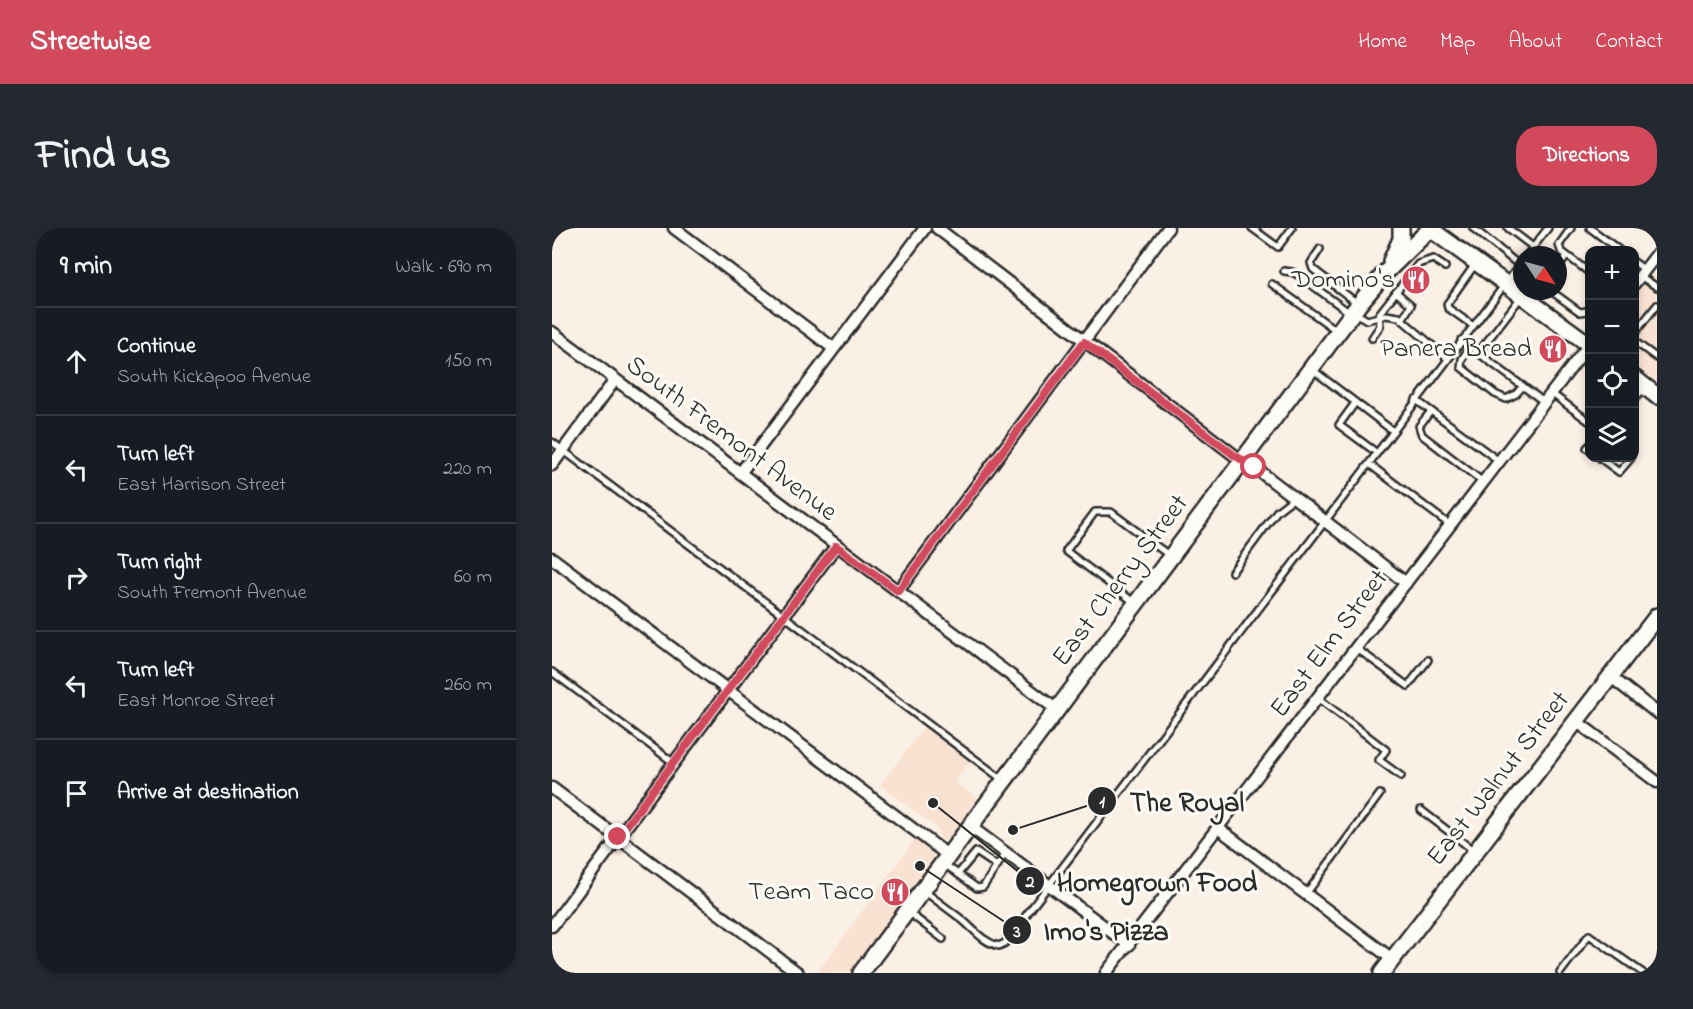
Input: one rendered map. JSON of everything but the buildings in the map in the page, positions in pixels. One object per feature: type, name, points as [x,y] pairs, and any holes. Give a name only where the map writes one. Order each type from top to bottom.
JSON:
[{"type":"street","points":[[674,228],[832,348]]},
{"type":"street","points":[[741,472],[832,348],[925,228]]},
{"type":"street","points":[[937,228],[1084,342],[1406,583]]},
{"type":"street","points":[[898,591],[1168,228]]},
{"type":"street","points":[[1385,273],[1401,239],[1401,228]]},
{"type":"street","points":[[1430,228],[1513,287]]},
{"type":"street","name":"East Cherry Street","points":[[861,973],[1354,310],[1385,273],[1430,228]]},
{"type":"street","points":[[1640,276],[1657,254]]},
{"type":"street","points":[[1534,300],[1585,341]]},
{"type":"street","name":"South Fremont Avenue","points":[[552,332],[1057,710]]},
{"type":"street","name":"East Elm Street","points":[[1106,973],[1585,349]]},
{"type":"street","points":[[552,465],[615,380]]},
{"type":"street","points":[[552,926],[556,911],[618,837],[836,546]]},
{"type":"street","points":[[552,558],[728,690],[946,859]]},
{"type":"street","name":"East Walnut Street","points":[[1382,973],[1657,616]]},
{"type":"street","points":[[1610,676],[1657,712]]},
{"type":"street","points":[[1576,721],[1657,782]]},
{"type":"street","points":[[552,788],[798,973]]},
{"type":"street","points":[[971,827],[1129,945]]},
{"type":"street","points":[[1218,828],[1392,959]]},
{"type":"lane","points":[[1252,228],[1278,247],[1292,228]]},
{"type":"lane","points":[[1473,228],[1513,258]]},
{"type":"lane","points":[[1508,228],[1532,246]]},
{"type":"lane","points":[[1534,246],[1548,228]]},
{"type":"lane","points":[[1558,246],[1571,228]]},
{"type":"lane","points":[[1590,228],[1614,246]]},
{"type":"lane","points":[[1320,249],[1311,263],[1313,269],[1354,310]]},
{"type":"lane","points":[[1567,256],[1585,269]]},
{"type":"lane","points":[[1372,338],[1380,326],[1378,317],[1420,262],[1433,259],[1446,267]]},
{"type":"lane","points":[[1472,325],[1447,304],[1476,261]]},
{"type":"lane","points":[[1284,271],[1298,275],[1367,320],[1393,315],[1448,358]]},
{"type":"lane","points":[[923,890],[991,944],[999,946],[1005,943],[1513,273]]},
{"type":"lane","points":[[1457,276],[1463,280]]},
{"type":"lane","points":[[1640,276],[1657,287]]},
{"type":"lane","points":[[1272,284],[1338,332]]},
{"type":"lane","points":[[1395,292],[1411,305],[1402,320]]},
{"type":"lane","points":[[1478,353],[1521,300]]},
{"type":"lane","points":[[1563,300],[1580,312],[1585,312]]},
{"type":"lane","points":[[1639,329],[1657,305]]},
{"type":"lane","points":[[1461,340],[1523,386],[1585,419]]},
{"type":"lane","points":[[1639,344],[1657,358]]},
{"type":"lane","points":[[1470,347],[1462,359],[1461,367],[1495,394],[1506,399],[1516,394],[1523,386]]},
{"type":"lane","points":[[1312,369],[1393,431]]},
{"type":"lane","points":[[1416,400],[1499,461]]},
{"type":"lane","points":[[1355,403],[1339,425],[1377,453]]},
{"type":"lane","points":[[1431,411],[1419,426],[1422,435],[1483,482]]},
{"type":"lane","points":[[552,442],[1004,781]]},
{"type":"lane","points":[[1605,462],[1619,472],[1628,462]]},
{"type":"lane","points":[[1369,464],[1450,525]]},
{"type":"lane","points":[[1232,572],[1277,511],[1294,498]]},
{"type":"lane","points":[[1136,604],[1066,551],[1095,512],[1111,512],[1172,556]]},
{"type":"lane","points":[[1356,648],[1408,686],[1428,660]]},
{"type":"lane","points":[[552,672],[674,763]]},
{"type":"lane","points":[[1318,698],[1386,750],[1379,760],[1401,777]]},
{"type":"lane","points":[[1306,894],[1380,794]]},
{"type":"lane","points":[[1421,810],[1475,852]]},
{"type":"lane","points":[[958,874],[976,852],[997,866]]},
{"type":"lane","points":[[946,859],[958,874],[977,888],[983,887],[1005,853]]},
{"type":"lane","points":[[907,912],[943,939]]},
{"type":"lane","points":[[1560,973],[1589,935],[1643,973]]},
{"type":"shaded area","points":[[1652,273],[1657,277],[1657,382],[1639,368],[1639,290]]},
{"type":"shaded area","points":[[924,727],[971,760],[955,782],[980,800],[951,839],[947,840],[942,840],[938,835],[938,829],[880,785]]},
{"type":"shaded area","points":[[915,839],[932,852],[934,858],[932,864],[851,973],[817,973]]},
{"type":"place","name":"Domino's","points":[[1416,280]]},
{"type":"place","name":"Panera Bread","points":[[1553,349]]},
{"type":"place","name":"Homegrown Food","points":[[933,803]]},
{"type":"place","name":"The Royal","points":[[1013,830]]},
{"type":"place","name":"Imo's Pizza","points":[[920,866]]},
{"type":"place","name":"Team Taco","points":[[895,892]]},
{"type":"route","points":[[618,837],[836,546],[898,591],[1084,342],[1234,455],[1254,467]]}]
